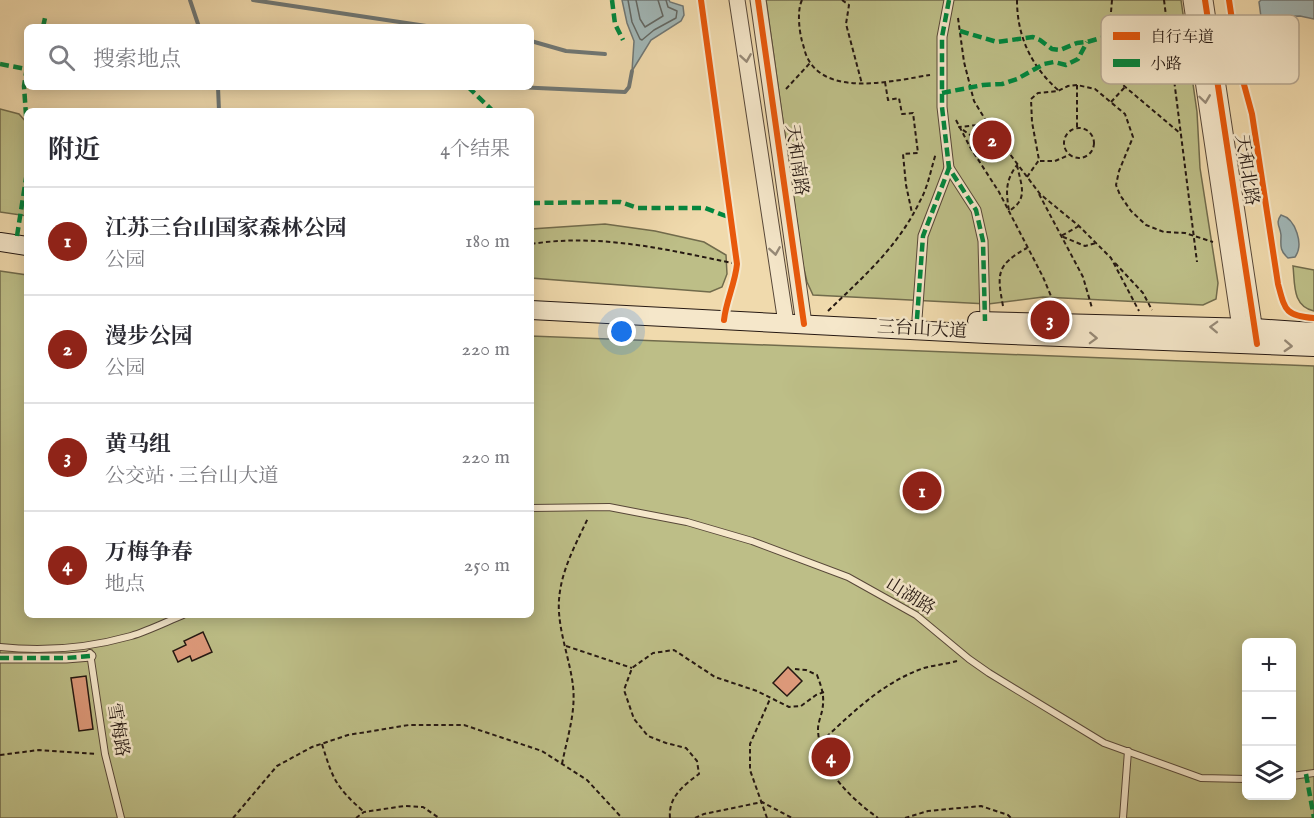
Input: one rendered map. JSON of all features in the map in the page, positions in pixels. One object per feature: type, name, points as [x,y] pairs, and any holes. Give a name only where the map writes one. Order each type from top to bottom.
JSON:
[{"type":"main road","points":[[0,233],[24,237]]},
{"type":"main road","points":[[0,242],[24,246]]},
{"type":"main road","name":"三台山大道","points":[[534,300],[794,318],[825,314],[1154,326],[1248,336],[1314,347]]},
{"type":"main road","name":"三台山大道","points":[[534,310],[1248,336],[1314,332]]},
{"type":"street","name":"天和南路","points":[[737,0],[794,318]]},
{"type":"street","name":"天和南路","points":[[758,0],[773,104],[794,318]]},
{"type":"street","points":[[950,0],[942,37],[942,107],[949,168],[976,210],[982,241],[985,321]]},
{"type":"street","name":"天和北路","points":[[1191,0],[1193,15]]},
{"type":"street","name":"天和北路","points":[[1205,0],[1207,15]]},
{"type":"street","name":"天和北路","points":[[1203,84],[1227,246],[1248,336]]},
{"type":"street","name":"天和北路","points":[[1216,84],[1248,336]]},
{"type":"street","points":[[917,319],[923,236],[949,168]]},
{"type":"street","points":[[0,658],[66,658],[90,651]]},
{"type":"lane","name":"山湖路","points":[[534,508],[609,507],[687,522],[752,541],[848,577],[916,615],[969,659],[1104,743],[1201,778],[1242,779]]},
{"type":"lane","points":[[0,647],[71,648],[90,651],[176,618]]},
{"type":"lane","name":"雪梅路","points":[[90,651],[105,754],[121,818]]},
{"type":"lane","points":[[1123,818],[1128,752]]},
{"type":"lane","points":[[1296,775],[1314,773]]},
{"type":"path","points":[[802,0],[800,6],[801,37],[807,58],[815,69],[830,77],[851,84],[862,84],[942,73]]},
{"type":"path","points":[[842,0],[849,5],[846,24],[862,84]]},
{"type":"path","points":[[1017,0],[1020,23],[1033,63],[1058,91]]},
{"type":"path","points":[[1111,15],[1113,0]]},
{"type":"path","points":[[1164,0],[1166,15]]},
{"type":"path","points":[[957,10],[964,62],[974,101],[991,129],[1037,189],[1079,226],[1143,293],[1154,326]]},
{"type":"path","points":[[773,104],[810,63]]},
{"type":"path","points":[[885,82],[888,100],[899,98],[902,114],[914,113],[918,153],[903,154],[906,184],[913,214]]},
{"type":"path","points":[[1122,84],[1181,134]]},
{"type":"path","points":[[1175,84],[1197,262]]},
{"type":"path","points":[[1077,85],[1077,128]]},
{"type":"path","points":[[1027,177],[1039,160],[1032,122],[1031,99],[1038,93],[1058,91],[1068,86],[1077,85],[1095,89],[1125,114],[1133,137],[1119,171],[1116,185],[1131,211],[1146,225],[1164,232],[1185,233],[1227,246]]},
{"type":"path","points":[[1112,102],[1125,87]]},
{"type":"path","points":[[955,118],[1009,211],[1043,278],[1062,323]]},
{"type":"path","points":[[959,127],[978,125],[991,129]]},
{"type":"path","points":[[959,127],[975,139],[985,141],[998,139]]},
{"type":"path","points":[[1077,128],[1090,134],[1093,138],[1093,148],[1087,156],[1078,158],[1069,154],[1064,141],[1068,132],[1077,128]]},
{"type":"path","points":[[825,314],[896,243],[922,199],[937,147]]},
{"type":"path","points":[[1039,160],[1055,162],[1069,154]]},
{"type":"path","points":[[1009,211],[1006,185],[1017,165]]},
{"type":"path","points":[[1009,211],[1018,205],[1023,195],[1017,165]]},
{"type":"path","points":[[1037,189],[1083,277],[1096,324]]},
{"type":"path","points":[[1061,236],[1079,226]]},
{"type":"path","points":[[1061,236],[1085,246],[1096,243]]},
{"type":"path","points":[[534,244],[559,240],[639,245],[737,264]]},
{"type":"path","points":[[1006,322],[999,278],[1003,266],[1028,248]]},
{"type":"path","points":[[735,253],[736,272]]},
{"type":"path","points":[[1111,258],[1154,326]]},
{"type":"path","points":[[562,764],[574,714],[573,686],[559,601],[566,565],[594,507]]},
{"type":"path","points":[[565,646],[632,668]]},
{"type":"path","points":[[670,818],[669,809],[680,789],[699,774],[697,761],[686,748],[648,736],[634,719],[624,690],[632,668],[653,653],[674,650],[716,676],[757,691],[789,707],[801,706],[824,692]]},
{"type":"path","points":[[821,742],[858,708],[888,686],[924,669],[969,659]]},
{"type":"path","points":[[795,669],[806,670],[817,675],[824,692],[818,728],[824,756],[834,777],[855,801],[878,818]]},
{"type":"path","points":[[767,818],[750,770],[750,744],[771,699]]},
{"type":"path","points":[[233,818],[277,766],[312,747],[348,735],[409,725],[464,725],[542,751],[587,780],[622,818]]},
{"type":"path","points":[[322,744],[331,774],[342,792],[364,812]]},
{"type":"path","points":[[0,755],[39,750],[105,754]]},
{"type":"path","points":[[695,818],[704,814],[762,802],[792,818]]},
{"type":"path","points":[[356,818],[364,812],[404,806],[423,807],[439,818]]},
{"type":"path","points":[[905,818],[928,811],[981,806],[1011,818]]},
{"type":"green space","points":[[766,0],[1181,0],[1183,15],[1101,15],[1101,84],[1193,84],[1200,168],[1218,283],[1216,299],[1203,305],[1043,297],[988,304],[813,295],[803,265]]},
{"type":"green space","points":[[0,109],[19,114],[24,120],[24,216],[0,212]]},
{"type":"green space","points":[[605,224],[655,231],[704,242],[726,255],[727,274],[722,287],[710,292],[534,278],[534,229]]},
{"type":"green space","points":[[1293,266],[1314,270],[1314,311],[1298,299]]},
{"type":"green space","points":[[0,271],[24,275],[24,618],[534,618],[534,336],[1314,366],[1314,818],[0,818]]},
{"type":"water","points":[[622,0],[669,0],[683,6],[684,15],[681,21],[651,40],[632,71],[634,41]]},
{"type":"water","points":[[1261,0],[1314,0],[1314,19],[1299,15],[1261,15],[1259,2]]},
{"type":"water","points":[[1281,215],[1291,222],[1297,233],[1299,246],[1295,257],[1288,258],[1282,250],[1278,222]]},
{"type":"building","points":[[203,632],[212,652],[192,661],[190,656],[178,662],[173,651],[186,645],[184,641]]},
{"type":"building","points":[[788,667],[802,681],[787,696],[773,683]]},
{"type":"building","points":[[86,676],[93,729],[79,731],[71,678]]},
{"type":"waterway","points":[[190,0],[198,24]]},
{"type":"waterway","points":[[253,0],[413,24]]},
{"type":"waterway","points":[[534,42],[566,51],[605,54]]},
{"type":"waterway","points":[[534,88],[625,92],[629,87],[632,71]]},
{"type":"waterway","points":[[218,90],[219,108]]},
{"type":"marked path","points":[[612,0],[615,24],[623,40]]},
{"type":"marked path","points":[[949,0],[942,37],[942,107],[949,168],[976,210],[983,241],[985,321]]},
{"type":"marked path","points":[[44,24],[45,18]]},
{"type":"marked path","points":[[960,31],[997,42],[1033,37],[1052,49],[1060,50],[1077,43],[1101,38]]},
{"type":"marked path","points":[[942,93],[983,85],[1002,84],[1017,79],[1044,64],[1054,62],[1066,65],[1078,59],[1087,42]]},
{"type":"marked path","points":[[0,64],[24,69]]},
{"type":"marked path","points":[[24,90],[26,108]]},
{"type":"marked path","points":[[471,90],[490,108]]},
{"type":"marked path","points":[[917,319],[923,236],[949,168]]},
{"type":"marked path","points":[[17,236],[24,191]]},
{"type":"marked path","points":[[534,203],[620,202],[638,208],[705,208],[731,218]]},
{"type":"marked path","points":[[0,658],[91,656]]},
{"type":"marked path","points":[[1306,774],[1314,818]]},
{"type":"cycle path","points":[[701,0],[737,264],[724,320]]},
{"type":"cycle path","points":[[758,0],[804,324]]},
{"type":"cycle path","points":[[1205,0],[1207,15]]},
{"type":"cycle path","points":[[1229,0],[1231,15]]},
{"type":"cycle path","points":[[1218,84],[1257,344]]},
{"type":"cycle path","points":[[1244,84],[1252,114],[1282,300],[1288,310],[1297,316],[1314,318]]},
{"type":"place","name":"漫步公园","points":[[992,140]]},
{"type":"place","name":"黄马组","points":[[1050,320]]},
{"type":"place","name":"江苏三台山国家森林公园","points":[[922,491]]},
{"type":"place","name":"万梅争春","points":[[831,757]]}]
